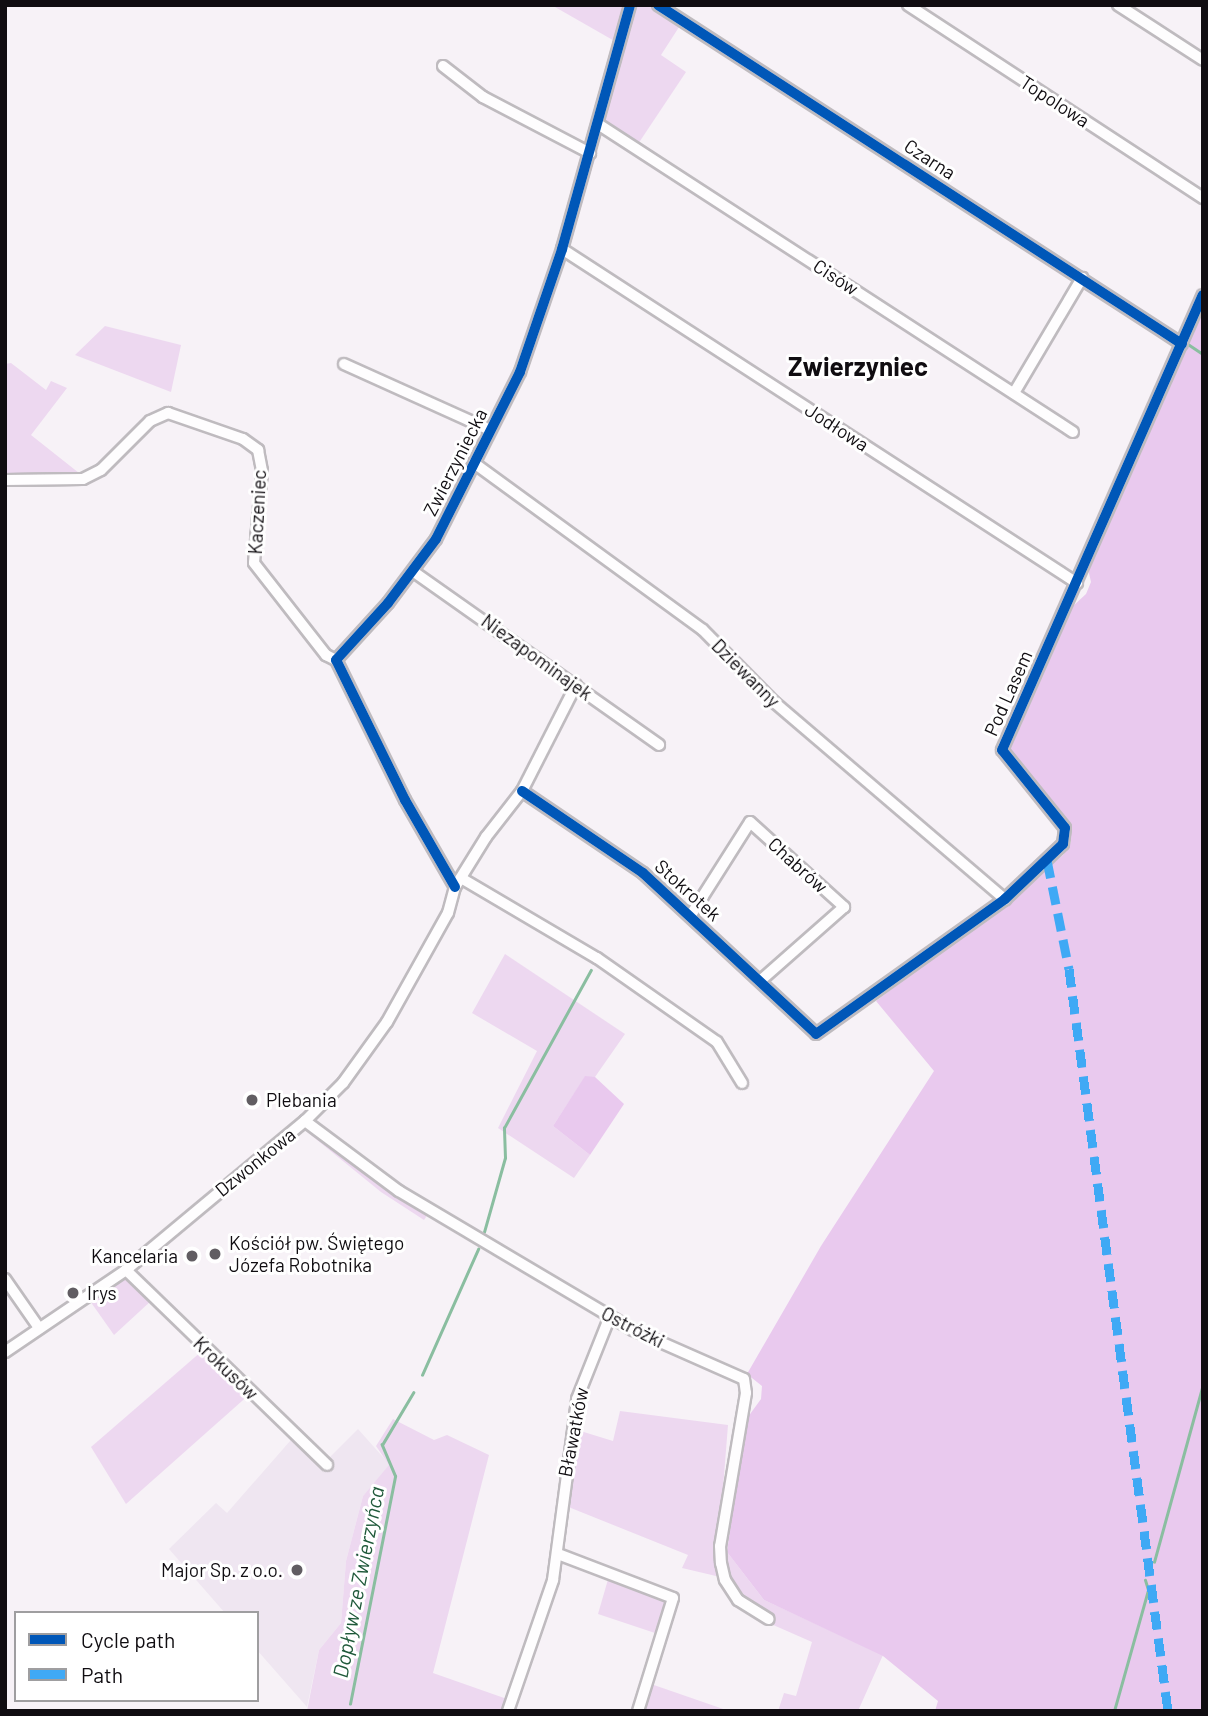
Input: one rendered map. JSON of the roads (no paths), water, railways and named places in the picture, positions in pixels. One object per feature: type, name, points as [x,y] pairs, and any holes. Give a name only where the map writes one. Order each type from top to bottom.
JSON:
[{"type":"street","name":"Zwierzyniecka","points":[[335,660],[414,572],[474,463],[535,337],[631,5]]},
{"type":"street","name":"Czarna","points":[[658,5],[1182,344]]},
{"type":"street","name":"Topolowa","points":[[908,5],[1203,198]]},
{"type":"street","points":[[1118,5],[1203,60]]},
{"type":"street","points":[[443,66],[483,97],[590,153]]},
{"type":"street","name":"Cisów","points":[[598,124],[1073,432]]},
{"type":"street","name":"Jodłowa","points":[[562,249],[1077,583]]},
{"type":"street","points":[[1014,393],[1082,278]]},
{"type":"street","name":"Pod Lasem","points":[[816,1034],[1005,900],[1063,844],[1065,828],[1002,750],[1203,295]]},
{"type":"street","name":"Zwierzyniecka","points":[[344,364],[490,430]]},
{"type":"street","name":"Kaczeniec","points":[[5,480],[83,479],[101,470],[150,421],[168,413],[243,439],[258,450],[262,471],[254,563],[326,655],[335,660]]},
{"type":"street","name":"Dziewanny","points":[[474,463],[703,630],[774,702],[1005,900]]},
{"type":"street","name":"Niezapominajek","points":[[414,572],[659,745]]},
{"type":"street","points":[[335,660],[405,800],[458,883],[597,958],[717,1042],[742,1083]]},
{"type":"street","name":"Dzwonkowa","points":[[5,1352],[126,1270],[305,1121],[343,1083],[387,1022],[448,913],[458,883],[522,791],[576,685]]},
{"type":"street","name":"Stokrotek","points":[[522,791],[621,856],[691,915],[816,1034]]},
{"type":"street","name":"Chabrów","points":[[691,915],[750,822],[844,907],[761,981]]},
{"type":"street","name":"Ostróżki","points":[[305,1121],[399,1191],[610,1316],[744,1379],[746,1393],[720,1546],[721,1563],[725,1580],[738,1600],[768,1619]]},
{"type":"street","name":"Krokusów","points":[[126,1270],[327,1465]]},
{"type":"street","points":[[5,1279],[39,1328]]},
{"type":"street","name":"Bławatków","points":[[508,1711],[558,1554],[562,1489],[577,1398],[610,1316]]},
{"type":"street","points":[[558,1554],[673,1598],[638,1711]]},
{"type":"waterway","points":[[1188,344],[1203,354]]},
{"type":"waterway","name":"Dopływ ze Zwierzyńca","points":[[484,1232],[505,1158],[504,1128],[591,970]]},
{"type":"waterway","name":"Dopływ ze Zwierzyńca","points":[[422,1375],[478,1249]]},
{"type":"waterway","points":[[1154,1562],[1203,1384]]},
{"type":"waterway","name":"Dopływ ze Zwierzyńca","points":[[350,1704],[395,1476],[382,1445],[413,1393]]},
{"type":"waterway","points":[[1114,1711],[1148,1590],[1145,1580]]},
{"type":"place","name":"Plebania","points":[[252,1100]]},
{"type":"place","name":"Kościół pw. Świętego Józefa Robotnika","points":[[215,1254]]},
{"type":"place","name":"Kancelaria","points":[[192,1256]]},
{"type":"place","name":"Irys","points":[[73,1293]]},
{"type":"place","name":"Major Sp. z o.o.","points":[[297,1570]]},
{"type":"district","name":"Zwierzyniec","points":[[858,366]]}]
